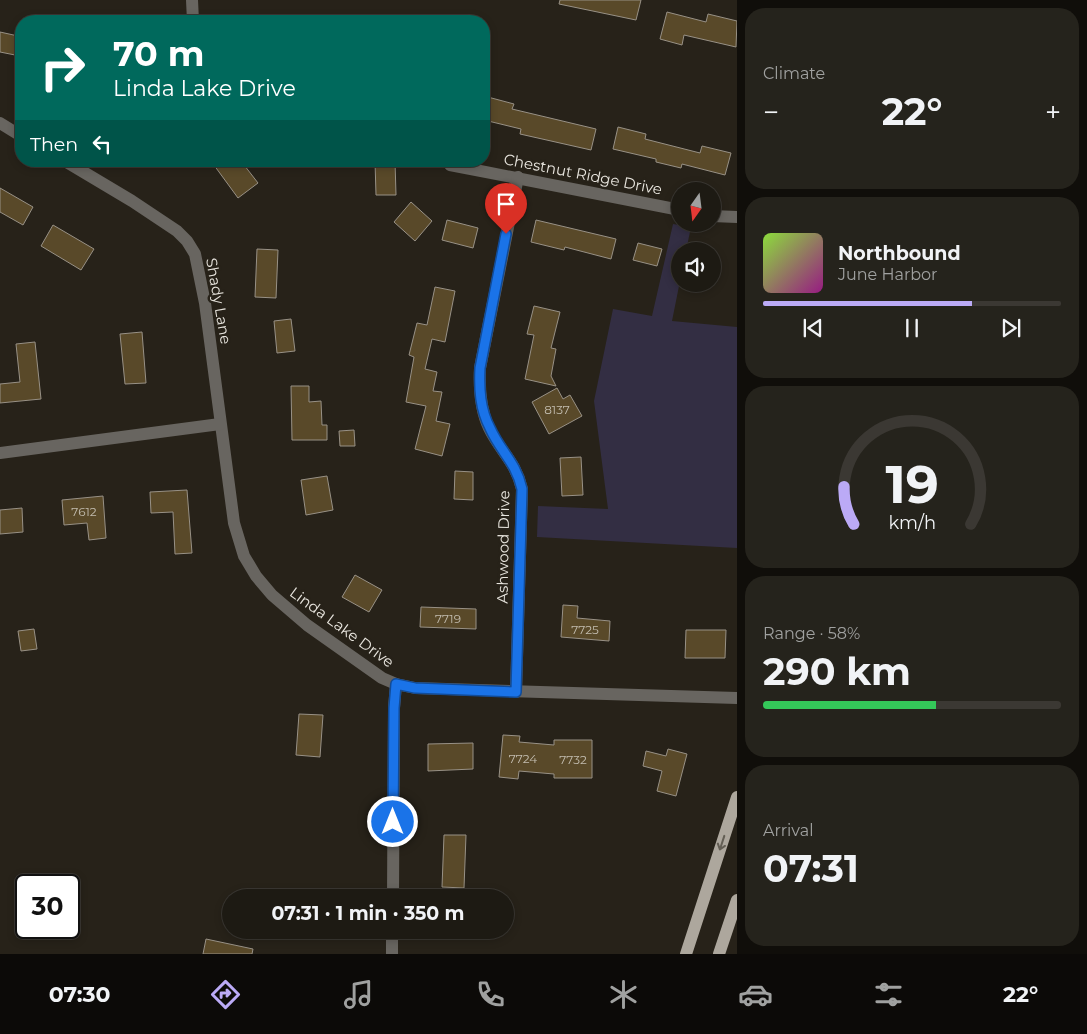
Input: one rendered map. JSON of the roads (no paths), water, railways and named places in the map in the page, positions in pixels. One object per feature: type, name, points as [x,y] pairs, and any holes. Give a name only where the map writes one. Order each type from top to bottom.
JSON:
[{"type":"main road","points":[[686,954],[737,797]]},
{"type":"main road","points":[[720,954],[737,900]]},
{"type":"street","points":[[192,0],[193,15]]},
{"type":"street","points":[[0,123],[15,132]]},
{"type":"street","name":"Shady Lane","points":[[75,167],[170,226],[184,238],[191,248],[197,260],[205,303],[220,424]]},
{"type":"street","name":"Chestnut Ridge Drive","points":[[460,167],[671,208]]},
{"type":"street","name":"Ashwood Drive","points":[[516,692],[522,489],[513,462],[489,428],[482,408],[479,388],[480,368],[518,178]]},
{"type":"street","points":[[721,216],[737,217]]},
{"type":"street","points":[[0,452],[220,424]]},
{"type":"street","name":"Linda Lake Drive","points":[[220,424],[234,523],[241,549],[256,576],[272,595],[307,625],[382,678],[396,684],[415,688],[737,698]]},
{"type":"street","points":[[393,889],[394,708],[396,684]]},
{"type":"street","points":[[392,939],[392,954]]}]
